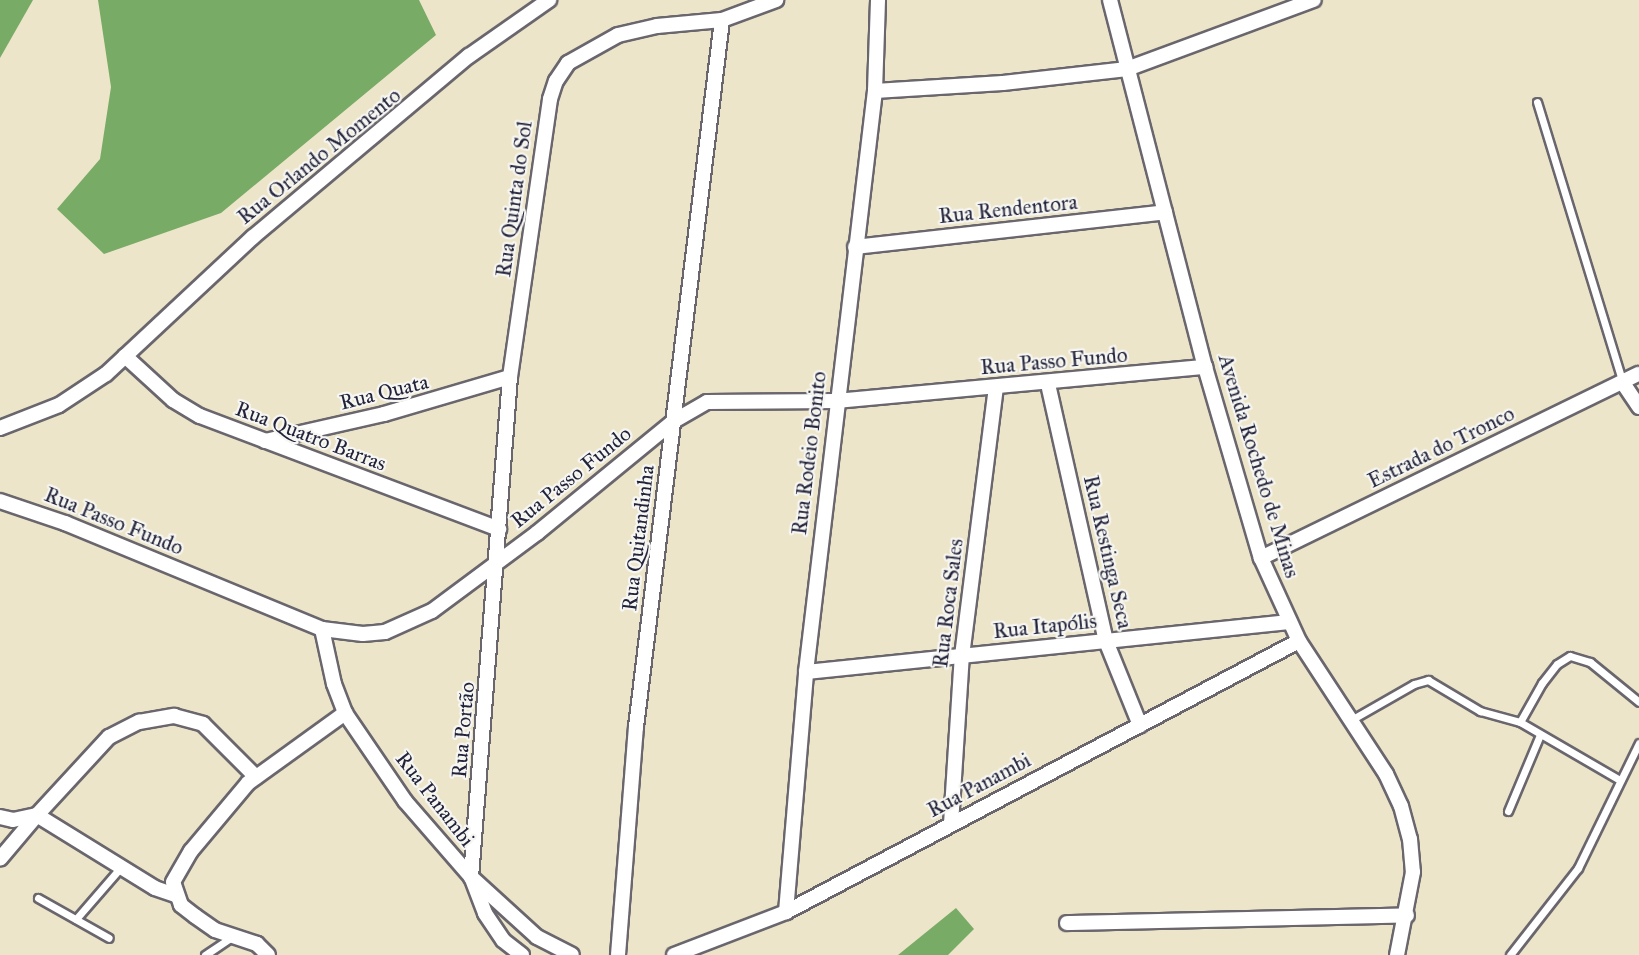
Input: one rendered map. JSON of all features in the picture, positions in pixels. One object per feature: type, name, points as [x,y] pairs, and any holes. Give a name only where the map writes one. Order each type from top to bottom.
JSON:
[{"type":"street","name":"Rua Orlando Momento","points":[[0,428],[84,391],[253,237],[469,56],[549,0]]},
{"type":"street","name":"Rua Quinta do Sol","points":[[496,564],[510,377],[546,122],[556,81],[568,63],[618,35],[657,26],[723,20],[776,0]]},
{"type":"street","name":"Rua Rodeio Bonito","points":[[786,912],[806,672],[836,401],[875,91],[878,0]]},
{"type":"street","name":"Avenida Rochedo de Minas","points":[[1110,0],[1205,367],[1261,558],[1299,641],[1351,720],[1401,806],[1410,839],[1413,872],[1407,915],[1397,955]]},
{"type":"street","points":[[875,91],[1003,83],[1127,69],[1314,0]]},
{"type":"street","name":"Rua Quitandinha","points":[[618,955],[636,727],[723,20]]},
{"type":"street","name":"Rua Rendentora","points":[[855,247],[1165,212]]},
{"type":"street","name":"Rua Quatro Barras","points":[[124,356],[173,400],[200,416],[499,529]]},
{"type":"street","name":"Rua Passo Fundo","points":[[0,501],[65,523],[322,628],[363,634],[385,632],[412,622],[496,564],[674,420],[707,402],[836,401],[1048,384],[1205,367]]},
{"type":"street","name":"Estrada do Tronco","points":[[1261,558],[1639,374]]},
{"type":"street","name":"Rua Quata","points":[[265,441],[394,411],[510,377]]},
{"type":"street","points":[[1623,383],[1639,407]]},
{"type":"street","name":"Rua Restinga Seca","points":[[1048,384],[1106,641],[1140,725]]},
{"type":"street","name":"Rua Roca Sales","points":[[951,824],[962,656],[996,388]]},
{"type":"street","name":"Rua Portão","points":[[496,564],[471,877],[485,913],[503,940],[522,955]]},
{"type":"street","name":"Rua Itapólis","points":[[806,672],[1289,622]]},
{"type":"street","name":"Rua Panambi","points":[[322,628],[334,684],[345,713],[405,801],[471,877],[537,937],[572,955]]},
{"type":"street","name":"Rua Panambi","points":[[674,955],[786,912],[1299,641]]},
{"type":"street","points":[[175,895],[174,882],[178,869],[214,821],[256,777],[345,713]]},
{"type":"street","points":[[0,859],[37,814],[109,737],[139,722],[174,716],[203,724],[256,777]]},
{"type":"street","points":[[0,817],[13,820],[37,814],[155,888],[175,895],[195,916],[232,937],[257,945],[268,955]]},
{"type":"street","points":[[1068,923],[1407,915]]},
{"type":"lane","points":[[1537,102],[1623,383]]},
{"type":"lane","points":[[1521,722],[1542,683],[1557,663],[1570,656],[1590,662],[1639,702]]},
{"type":"lane","points":[[1351,720],[1414,684],[1428,680],[1480,711],[1521,722],[1618,780]]},
{"type":"lane","points":[[1508,811],[1540,735]]},
{"type":"lane","points":[[1510,955],[1578,868],[1618,780],[1639,743]]},
{"type":"lane","points":[[76,920],[121,867]]},
{"type":"lane","points":[[38,898],[109,938]]},
{"type":"lane","points":[[205,955],[232,937]]},
{"type":"green space","points":[[0,0],[33,0],[0,58]]},
{"type":"green space","points":[[98,0],[419,0],[436,35],[221,213],[104,254],[57,209],[100,159],[111,87]]},
{"type":"green space","points":[[956,908],[974,929],[948,955],[898,955]]}]
